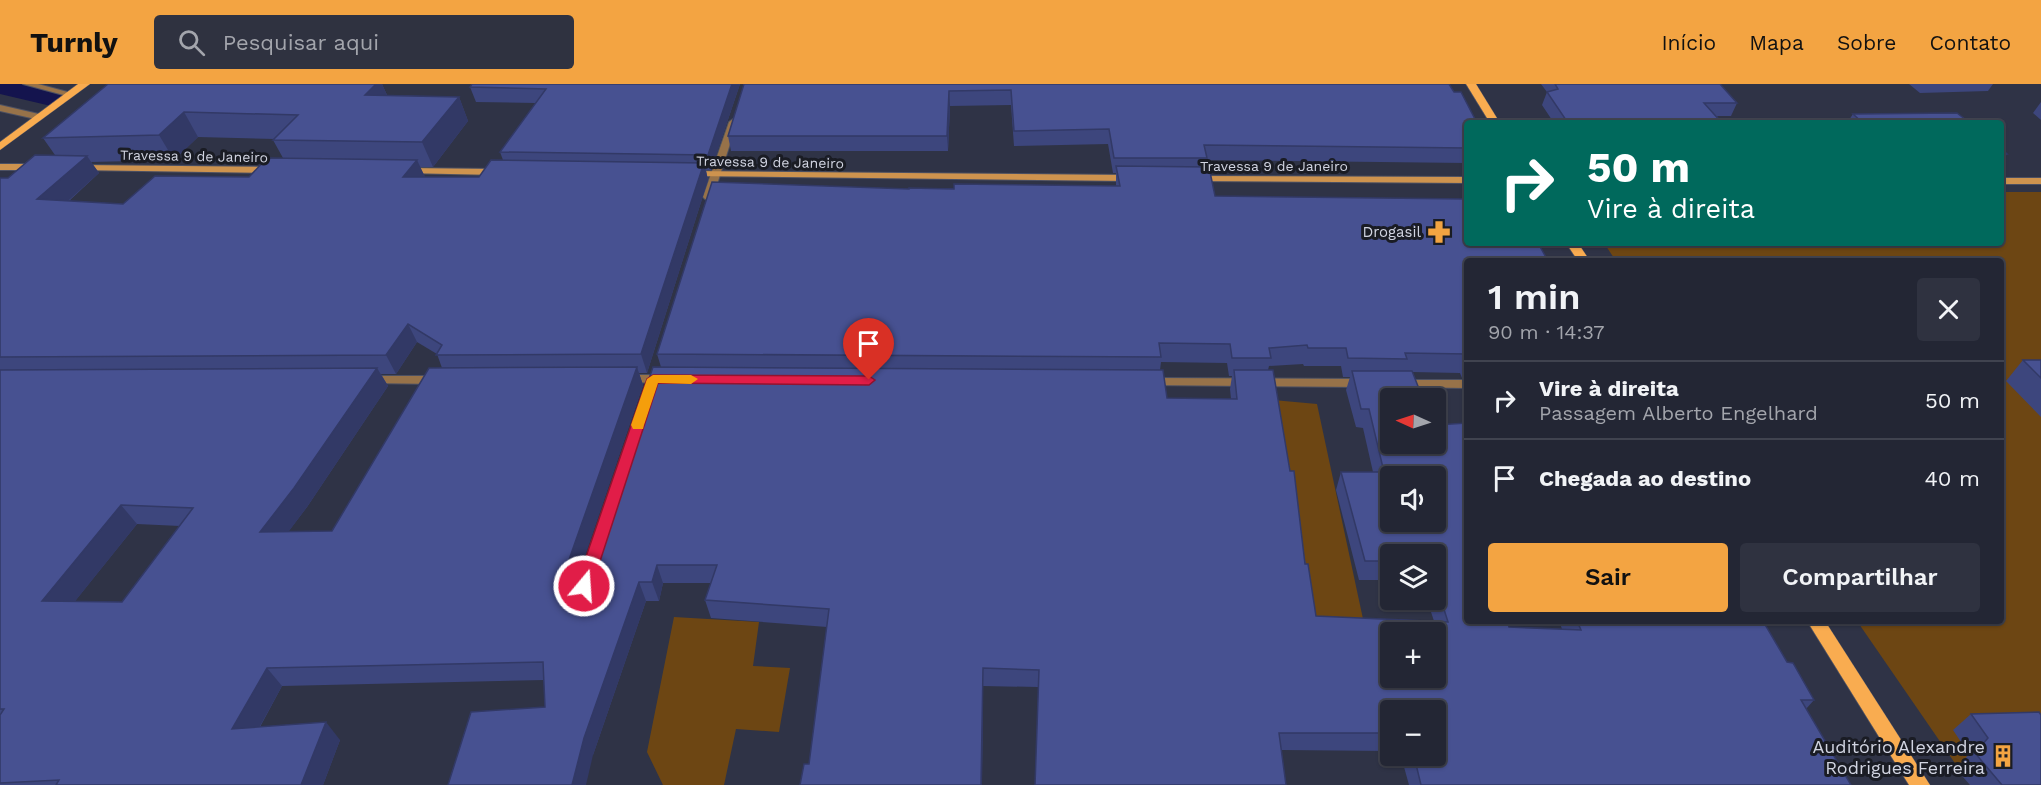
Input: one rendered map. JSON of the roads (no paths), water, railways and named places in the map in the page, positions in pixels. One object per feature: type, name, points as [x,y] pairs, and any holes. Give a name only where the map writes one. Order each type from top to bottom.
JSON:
[{"type":"main road","points":[[0,147],[85,84]]},
{"type":"main road","points":[[1471,84],[1493,120]]},
{"type":"main road","points":[[0,167],[48,168]]},
{"type":"main road","name":"Travessa 9 de Janeiro","points":[[72,168],[286,170]]},
{"type":"main road","points":[[394,171],[513,172]]},
{"type":"main road","name":"Travessa 9 de Janeiro","points":[[680,174],[1136,178]]},
{"type":"main road","name":"Travessa 9 de Janeiro","points":[[1183,179],[1464,180]]},
{"type":"main road","points":[[2004,181],[2041,181]]},
{"type":"main road","points":[[1818,624],[1920,785]]},
{"type":"street","points":[[27,84],[71,94]]},
{"type":"street","points":[[0,108],[40,117]]},
{"type":"street","points":[[705,207],[736,110]]},
{"type":"street","points":[[618,379],[677,379]]},
{"type":"street","points":[[356,380],[451,380]]},
{"type":"street","points":[[1132,382],[1371,383]]},
{"type":"street","points":[[1395,384],[1464,384]]},
{"type":"place","name":"Drogasil","points":[[1439,232]]},
{"type":"place","name":"Auditório Alexandre Rodrigues Ferreira","points":[[2003,756]]}]
